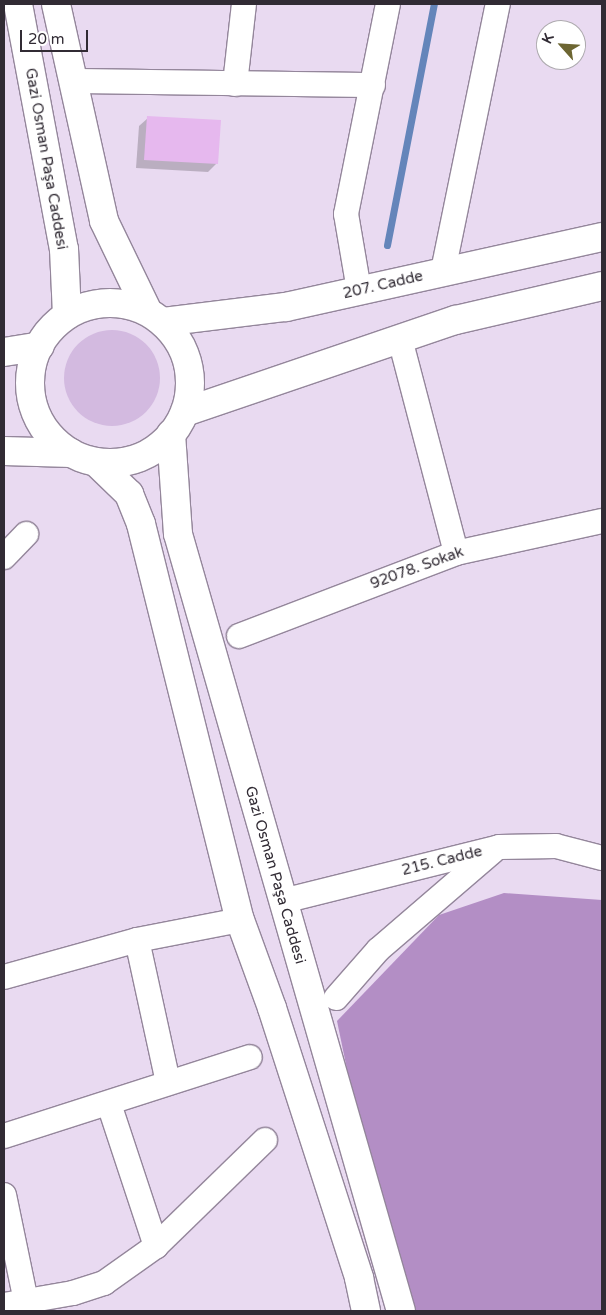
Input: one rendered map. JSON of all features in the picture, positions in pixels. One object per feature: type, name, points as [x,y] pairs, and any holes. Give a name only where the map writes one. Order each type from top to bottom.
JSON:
[{"type":"main road","name":"Gazi Osman Paşa Caddesi","points":[[18,4],[64,249],[67,314]]},
{"type":"main road","points":[[4,451],[71,454],[97,462],[124,462],[151,452],[178,423],[190,389],[189,365],[180,343],[155,316],[104,221],[56,4]]},
{"type":"main road","name":"207. Cadde","points":[[155,316],[286,307],[602,237]]},
{"type":"main road","points":[[178,423],[400,339],[456,320],[602,286]]},
{"type":"main road","points":[[71,454],[49,436],[35,412],[29,385],[33,358],[46,333],[67,314],[92,304],[120,302],[155,316]]},
{"type":"main road","points":[[4,352],[40,346]]},
{"type":"main road","name":"Gazi Osman Paşa Caddesi","points":[[178,423],[178,534],[401,1311]]},
{"type":"main road","points":[[97,462],[129,494],[141,524],[240,920],[272,1008],[359,1278],[366,1311]]},
{"type":"street","points":[[235,84],[244,4]]},
{"type":"street","points":[[358,290],[346,214],[388,4]]},
{"type":"street","points":[[442,271],[498,4]]},
{"type":"street","points":[[72,81],[373,85]]},
{"type":"street","points":[[400,339],[456,553]]},
{"type":"street","name":"92078. Sokak","points":[[238,636],[456,553],[602,521]]},
{"type":"street","points":[[4,557],[26,534]]},
{"type":"street","points":[[336,998],[378,950],[433,899],[499,846]]},
{"type":"street","name":"215. Cadde","points":[[283,901],[499,846],[556,846],[602,858]]},
{"type":"street","points":[[4,977],[137,940],[240,920]]},
{"type":"street","points":[[137,940],[168,1082]]},
{"type":"street","points":[[4,1136],[109,1104],[168,1082],[250,1057]]},
{"type":"street","points":[[109,1104],[156,1246]]},
{"type":"street","points":[[4,1195],[15,1303],[77,1302],[156,1246],[265,1140]]},
{"type":"shaded area","points":[[112,330],[130,334],[146,344],[156,360],[160,378],[156,396],[146,412],[130,422],[112,426],[94,422],[78,412],[68,396],[64,378],[68,360],[78,344],[94,334]]},
{"type":"shaded area","points":[[504,893],[602,900],[602,1311],[413,1311],[355,1108],[337,1021],[439,915]]},
{"type":"building","points":[[147,116],[221,120],[218,164],[144,160]]},
{"type":"waterway","points":[[387,245],[434,4]]}]
